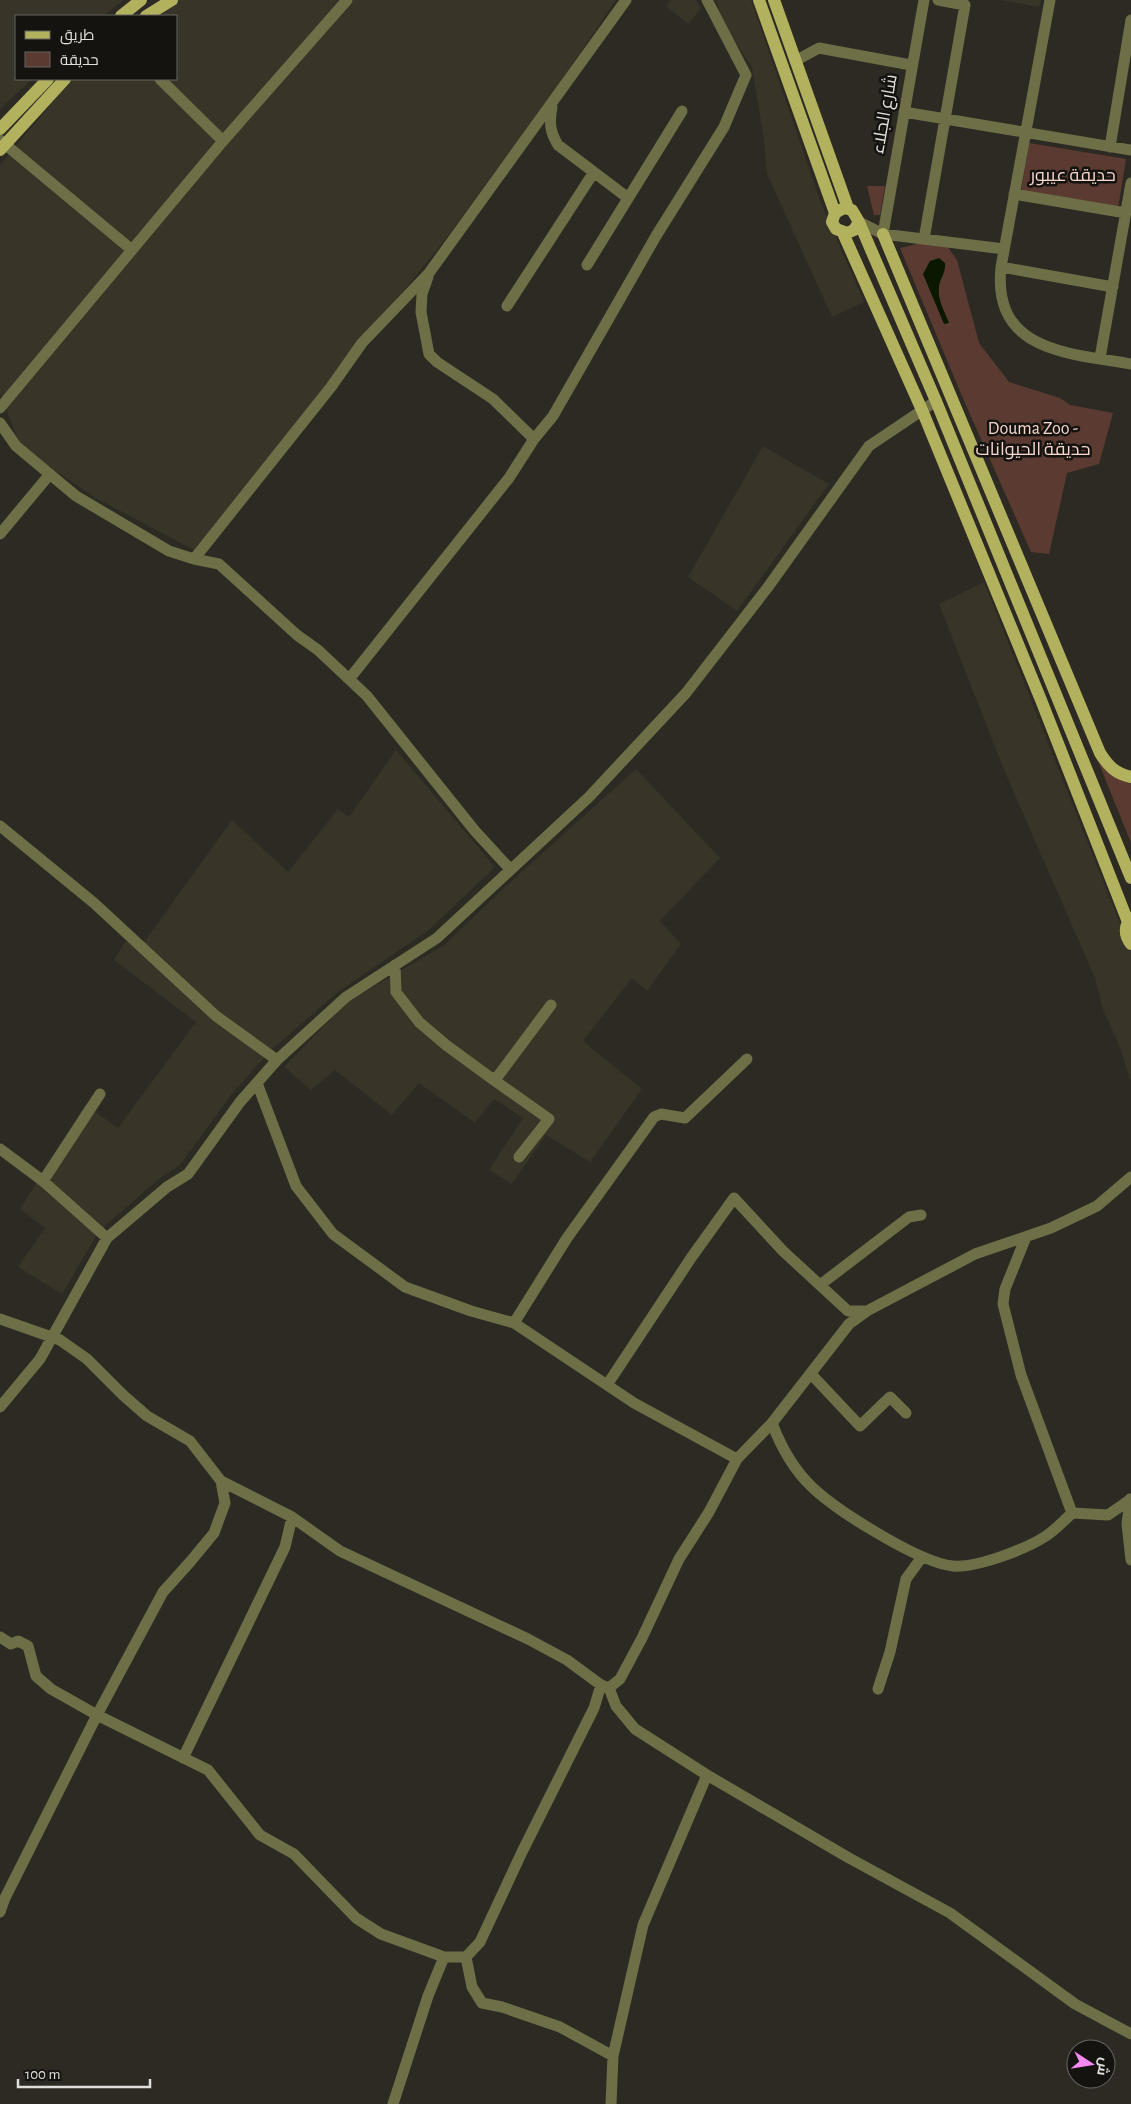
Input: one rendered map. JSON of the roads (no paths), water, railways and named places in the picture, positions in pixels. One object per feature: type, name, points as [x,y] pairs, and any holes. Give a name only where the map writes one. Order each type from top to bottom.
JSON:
[{"type":"main road","points":[[121,15],[141,0]]},
{"type":"main road","points":[[148,15],[172,0]]},
{"type":"main road","points":[[759,0],[835,213]]},
{"type":"main road","points":[[774,0],[848,208],[855,214],[859,222],[936,401],[1014,596],[1084,760],[1131,878]]},
{"type":"main road","points":[[0,129],[47,80]]},
{"type":"main road","points":[[2,145],[64,80]]},
{"type":"main road","points":[[848,208],[840,209],[835,213],[833,226],[843,233],[922,410],[1129,920],[1125,932],[1131,944]]},
{"type":"main road","points":[[843,233],[851,232],[859,222]]},
{"type":"main road","points":[[883,234],[1100,753],[1109,767],[1131,777]]},
{"type":"main road","points":[[1001,603],[1030,588]]},
{"type":"main road","points":[[1084,760],[1100,753]]},
{"type":"street","points":[[0,406],[223,140],[347,0]]},
{"type":"street","points":[[194,559],[319,403],[362,343],[429,273],[626,0]]},
{"type":"street","points":[[350,678],[510,478],[534,439],[553,416],[656,236],[724,127],[746,75],[707,0]]},
{"type":"street","name":"شارع الجلاء","points":[[883,234],[911,65],[924,0]]},
{"type":"street","points":[[924,239],[964,5],[938,0]]},
{"type":"street","points":[[1050,0],[1004,249],[1001,267],[1001,292],[1010,321],[1033,342],[1064,352],[1131,364]]},
{"type":"street","points":[[1110,147],[1131,20]]},
{"type":"street","points":[[795,61],[819,48],[911,65]]},
{"type":"street","points":[[161,80],[223,140]]},
{"type":"street","points":[[553,103],[549,122],[552,136],[558,145],[628,198]]},
{"type":"street","points":[[587,265],[682,111]]},
{"type":"street","points":[[904,112],[1131,150]]},
{"type":"street","points":[[2,145],[132,250]]},
{"type":"street","points":[[507,306],[594,172]]},
{"type":"street","points":[[1100,358],[1131,183]]},
{"type":"street","points":[[1014,194],[1126,213]]},
{"type":"street","points":[[859,222],[883,234],[1004,249]]},
{"type":"street","points":[[1001,267],[1113,287]]},
{"type":"street","points":[[429,273],[422,294],[420,312],[429,354],[437,362],[493,399],[534,439]]},
{"type":"street","points":[[0,1407],[40,1360],[107,1238],[166,1187],[188,1174],[240,1102],[277,1060],[346,997],[437,938],[589,797],[686,693],[768,588],[869,446],[936,401]]},
{"type":"street","points":[[0,423],[16,446],[76,496],[168,551],[219,564],[297,635],[318,650],[350,678],[372,701],[475,831],[510,869]]},
{"type":"street","points":[[0,534],[50,474]]},
{"type":"street","points":[[0,826],[94,903],[216,1016],[277,1060]]},
{"type":"street","points":[[395,965],[396,992],[419,1022],[446,1045],[550,1119],[519,1157]]},
{"type":"street","points":[[491,1078],[498,1076],[551,1005]]},
{"type":"street","points":[[514,1322],[567,1238],[654,1117],[661,1114],[685,1118],[747,1059]]},
{"type":"street","points":[[256,1083],[296,1186],[333,1234],[405,1287],[471,1311],[514,1322],[634,1403],[737,1459]]},
{"type":"street","points":[[43,1180],[100,1094]]},
{"type":"street","points":[[0,1149],[43,1180],[107,1238]]},
{"type":"street","points":[[0,1637],[11,1644],[18,1641],[28,1646],[36,1676],[51,1689],[97,1715],[208,1770],[260,1835],[294,1854],[356,1918],[381,1934],[444,1958],[466,1957],[480,1942],[522,1852],[605,1687],[620,1678],[642,1638],[679,1559],[709,1512],[737,1459],[772,1423],[849,1324],[866,1311],[975,1254],[1051,1228],[1097,1206],[1131,1177]]},
{"type":"street","points":[[607,1385],[691,1258],[734,1198],[783,1251],[848,1311],[866,1311]]},
{"type":"street","points":[[820,1285],[909,1217],[922,1215]]},
{"type":"street","points":[[1026,1237],[1005,1289],[1003,1304],[1021,1376],[1072,1513]]},
{"type":"street","points":[[0,1319],[60,1340],[87,1359],[122,1395],[147,1416],[190,1441],[221,1481],[292,1518],[340,1551],[528,1639],[567,1660],[605,1687],[616,1706],[635,1729],[707,1775],[849,1858],[950,1913],[1075,2004],[1131,2034]]},
{"type":"street","points":[[811,1374],[860,1426],[890,1397],[906,1413]]},
{"type":"street","points":[[772,1423],[782,1450],[811,1486],[830,1502],[887,1538],[922,1557],[952,1566],[971,1565],[1000,1557],[1046,1536],[1072,1513],[1108,1515],[1131,1499]]},
{"type":"street","points":[[0,1912],[5,1898],[97,1715],[163,1592],[214,1533],[225,1503],[221,1481]]},
{"type":"street","points":[[1131,1499],[1127,1524],[1131,1560]]},
{"type":"street","points":[[183,1758],[285,1547],[292,1518]]},
{"type":"street","points":[[878,1689],[890,1652],[906,1579],[922,1557]]},
{"type":"street","points":[[611,2104],[613,2056],[644,1925],[707,1775]]},
{"type":"street","points":[[466,1957],[472,1987],[482,2003],[502,2007],[560,2027],[613,2056]]},
{"type":"street","points":[[393,2104],[428,1996],[444,1958]]},
{"type":"park label","name":"حديقة عيبور","points":[[1073,176]]},
{"type":"park label","name":"Douma Zoo - حديقة الحيوانات","points":[[1033,439]]}]
